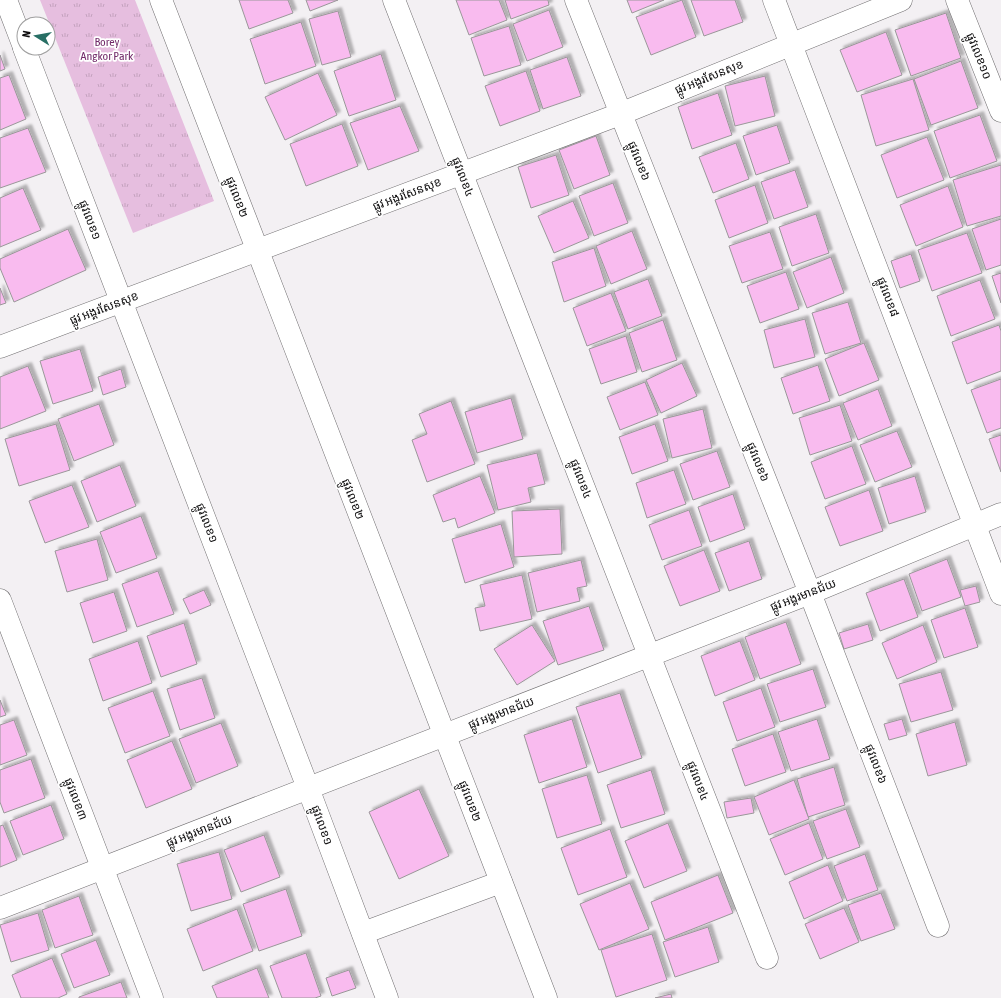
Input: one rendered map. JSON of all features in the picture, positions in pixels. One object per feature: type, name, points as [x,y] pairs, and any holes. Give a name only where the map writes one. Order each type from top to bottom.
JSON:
[{"type":"street","name":"ផ្លូវលេខ១","points":[[6,0],[16,27]]},
{"type":"street","name":"ផ្លូវលេខ២","points":[[161,0],[546,998]]},
{"type":"street","name":"ផ្លូវលេខ៤","points":[[394,0],[767,958]]},
{"type":"street","name":"ផ្លូវលេខ៦","points":[[576,0],[810,593],[938,926]]},
{"type":"street","name":"ផ្លូវលេខ៨","points":[[774,0],[1001,594]]},
{"type":"street","name":"ផ្លូវ អង្គរសែនសុខ","points":[[0,347],[620,114],[901,0]]},
{"type":"street","name":"ផ្លូវលេខ១០","points":[[957,0],[1001,111]]},
{"type":"street","name":"ផ្លូវលេខ១","points":[[27,56],[122,301],[387,998]]},
{"type":"street","name":"ផ្លូវ អង្គរមានជ័យ","points":[[0,908],[810,593],[1001,514]]},
{"type":"street","name":"ផ្លូវលេខ៣","points":[[0,600],[152,998]]},
{"type":"street","points":[[362,933],[501,882]]},
{"type":"green space","name":"Borey Angkor Park","points":[[40,0],[135,0],[214,201],[133,233],[56,40],[56,16],[46,16]]},
{"type":"building","points":[[239,0],[288,0],[293,13],[249,29]]},
{"type":"building","points":[[306,0],[338,0],[310,11]]},
{"type":"building","points":[[456,0],[499,0],[507,20],[469,35]]},
{"type":"building","points":[[505,0],[548,0],[549,5],[511,19]]},
{"type":"building","points":[[627,0],[664,0],[632,13]]},
{"type":"building","points":[[682,0],[696,37],[651,55],[636,17]]},
{"type":"building","points":[[691,0],[735,0],[743,22],[704,36]]},
{"type":"building","points":[[549,10],[563,47],[527,61],[513,24]]},
{"type":"building","points":[[338,11],[351,57],[322,65],[309,19]]},
{"type":"building","points":[[946,13],[961,58],[911,76],[895,30]]},
{"type":"building","points":[[301,22],[316,66],[265,84],[250,39]]},
{"type":"building","points":[[509,26],[521,65],[484,76],[471,38]]},
{"type":"building","points":[[886,32],[902,75],[857,92],[840,50]]},
{"type":"building","points":[[381,54],[396,100],[349,116],[334,71]]},
{"type":"building","points":[[0,55],[5,69],[0,71]]},
{"type":"building","points":[[567,57],[581,96],[543,109],[530,70]]},
{"type":"building","points":[[961,61],[978,108],[931,125],[914,79]]},
{"type":"building","points":[[526,71],[540,111],[500,126],[485,86]]},
{"type":"building","points":[[318,73],[337,115],[285,140],[265,97]]},
{"type":"building","points":[[9,75],[26,119],[0,130],[0,78]]},
{"type":"building","points":[[765,76],[775,116],[735,126],[725,86]]},
{"type":"building","points":[[913,79],[929,130],[876,146],[861,95]]},
{"type":"building","points":[[718,93],[732,135],[692,149],[678,107]]},
{"type":"building","points":[[400,106],[419,151],[368,170],[350,123]]},
{"type":"building","points":[[980,115],[997,161],[950,178],[934,131]]},
{"type":"building","points":[[342,124],[358,166],[306,186],[290,144]]},
{"type":"building","points":[[777,125],[790,163],[756,175],[743,136]]},
{"type":"building","points":[[28,128],[46,172],[0,188],[0,138]]},
{"type":"building","points":[[596,136],[610,175],[574,189],[559,150]]},
{"type":"building","points":[[927,137],[944,180],[897,198],[881,155]]},
{"type":"building","points":[[736,143],[749,179],[713,193],[699,157]]},
{"type":"building","points":[[556,155],[569,195],[531,208],[518,167]]},
{"type":"building","points":[[1001,165],[1001,216],[967,226],[953,180]]},
{"type":"building","points":[[795,170],[808,207],[774,219],[761,182]]},
{"type":"building","points":[[613,183],[628,223],[594,236],[579,196]]},
{"type":"building","points":[[755,185],[768,223],[729,238],[715,200]]},
{"type":"building","points":[[948,186],[963,227],[916,246],[900,205]]},
{"type":"building","points":[[23,188],[41,230],[0,247],[0,198]]},
{"type":"building","points":[[573,201],[589,238],[554,253],[538,216]]},
{"type":"building","points":[[816,214],[829,253],[792,266],[779,227]]},
{"type":"building","points":[[1001,219],[1001,265],[986,270],[972,229]]},
{"type":"building","points":[[68,229],[86,270],[14,302],[0,268],[0,259]]},
{"type":"building","points":[[632,231],[647,269],[611,284],[596,246]]},
{"type":"building","points":[[770,232],[783,269],[742,283],[729,246]]},
{"type":"building","points":[[967,233],[982,273],[932,291],[918,250]]},
{"type":"building","points":[[594,248],[606,286],[564,302],[552,262]]},
{"type":"building","points":[[911,254],[920,281],[900,288],[891,261]]},
{"type":"building","points":[[831,257],[844,293],[807,308],[793,272]]},
{"type":"building","points":[[786,272],[799,309],[760,323],[747,286]]},
{"type":"building","points":[[1001,273],[1001,303],[992,276]]},
{"type":"building","points":[[648,279],[662,316],[628,329],[614,292]]},
{"type":"building","points":[[980,280],[995,319],[951,336],[937,296]]},
{"type":"building","points":[[0,288],[6,303],[0,305]]},
{"type":"building","points":[[611,293],[626,331],[587,346],[573,308]]},
{"type":"building","points":[[848,302],[861,343],[825,354],[812,313]]},
{"type":"building","points":[[805,319],[815,357],[774,368],[764,330]]},
{"type":"building","points":[[663,320],[677,360],[642,372],[629,333]]},
{"type":"building","points":[[999,325],[1001,331],[1001,371],[967,384],[952,342]]},
{"type":"building","points":[[626,336],[637,372],[601,384],[589,349]]},
{"type":"building","points":[[864,343],[879,380],[839,396],[825,359]]},
{"type":"building","points":[[80,349],[93,391],[53,404],[40,361]]},
{"type":"building","points":[[682,363],[697,396],[661,413],[646,380]]},
{"type":"building","points":[[818,365],[830,401],[793,414],[781,378]]},
{"type":"building","points":[[28,366],[46,411],[0,429],[0,377]]},
{"type":"building","points":[[121,369],[126,387],[103,395],[98,377]]},
{"type":"building","points":[[1001,379],[1001,428],[987,433],[971,390]]},
{"type":"building","points":[[645,382],[658,415],[620,430],[607,397]]},
{"type":"building","points":[[878,389],[892,426],[858,440],[843,403]]},
{"type":"building","points":[[511,398],[523,439],[477,453],[465,412]]},
{"type":"building","points":[[451,401],[475,464],[427,482],[412,440],[427,434],[419,414]]},
{"type":"building","points":[[99,404],[114,445],[74,461],[58,419]]},
{"type":"building","points":[[840,405],[852,441],[810,455],[799,418]]},
{"type":"building","points":[[703,409],[712,448],[672,458],[663,419]]},
{"type":"building","points":[[56,424],[70,470],[19,486],[5,439]]},
{"type":"building","points":[[655,424],[668,461],[632,474],[619,437]]},
{"type":"building","points":[[897,431],[912,467],[875,482],[860,445]]},
{"type":"building","points":[[1001,435],[1001,472],[989,439]]},
{"type":"building","points":[[852,446],[866,484],[825,499],[811,462]]},
{"type":"building","points":[[717,451],[730,487],[693,500],[680,464]]},
{"type":"building","points":[[537,453],[545,484],[528,488],[531,502],[498,510],[487,465]]},
{"type":"building","points":[[120,465],[136,506],[97,522],[81,481]]},
{"type":"building","points":[[674,470],[686,504],[647,518],[636,483]]},
{"type":"building","points":[[480,476],[495,513],[458,528],[455,518],[443,522],[433,495]]},
{"type":"building","points":[[915,476],[926,512],[889,524],[878,488]]},
{"type":"building","points":[[72,485],[89,527],[45,543],[29,501]]},
{"type":"building","points":[[869,490],[883,531],[840,546],[825,507]]},
{"type":"building","points":[[733,494],[745,529],[710,542],[698,507]]},
{"type":"building","points":[[560,509],[562,554],[514,557],[512,511]]},
{"type":"building","points":[[689,510],[702,546],[662,560],[649,525]]},
{"type":"building","points":[[141,516],[157,558],[116,573],[100,532]]},
{"type":"building","points":[[501,524],[514,567],[465,583],[452,539]]},
{"type":"building","points":[[97,539],[108,580],[67,592],[55,551]]},
{"type":"building","points":[[749,541],[762,579],[729,591],[715,553]]},
{"type":"building","points":[[704,550],[720,591],[680,606],[664,566]]},
{"type":"building","points":[[947,559],[961,597],[922,611],[909,574]]},
{"type":"building","points":[[581,560],[587,586],[577,588],[580,601],[537,612],[528,573]]},
{"type":"building","points":[[158,571],[174,614],[137,627],[122,584]]},
{"type":"building","points":[[522,575],[532,619],[480,631],[475,608],[485,606],[480,585]]},
{"type":"building","points":[[904,579],[918,617],[880,631],[866,593]]},
{"type":"building","points":[[976,586],[980,602],[965,606],[960,590]]},
{"type":"building","points":[[204,590],[211,605],[190,614],[183,599]]},
{"type":"building","points":[[114,592],[127,631],[93,643],[80,603]]},
{"type":"building","points":[[589,606],[604,650],[558,665],[543,621]]},
{"type":"building","points":[[965,608],[978,647],[944,658],[931,620]]},
{"type":"building","points":[[786,622],[801,664],[760,679],[745,637]]},
{"type":"building","points":[[184,623],[197,664],[161,677],[147,636]]},
{"type":"building","points":[[868,624],[873,640],[844,649],[839,633]]},
{"type":"building","points":[[532,625],[555,661],[517,685],[494,649]]},
{"type":"building","points":[[923,625],[937,662],[897,679],[882,643]]},
{"type":"building","points":[[138,641],[152,683],[103,701],[89,659]]},
{"type":"building","points":[[740,641],[755,680],[715,696],[701,656]]},
{"type":"building","points":[[813,669],[826,707],[780,722],[767,684]]},
{"type":"building","points":[[941,672],[953,710],[911,722],[899,684]]},
{"type":"building","points":[[202,678],[215,718],[180,730],[167,689]]},
{"type":"building","points":[[761,688],[775,727],[737,741],[723,702]]},
{"type":"building","points":[[153,691],[170,736],[125,753],[108,708]]},
{"type":"building","points":[[620,693],[642,758],[598,773],[576,707]]},
{"type":"building","points":[[0,700],[6,715],[0,717]]},
{"type":"building","points":[[572,719],[587,767],[539,783],[524,735]]},
{"type":"building","points":[[817,719],[830,759],[791,771],[778,732]]},
{"type":"building","points":[[902,719],[907,735],[889,740],[884,724]]},
{"type":"building","points":[[14,720],[27,755],[0,765],[0,725]]},
{"type":"building","points":[[955,722],[967,765],[928,776],[916,734]]},
{"type":"building","points":[[221,723],[238,766],[196,783],[179,739]]},
{"type":"building","points":[[773,734],[786,772],[745,786],[732,749]]},
{"type":"building","points":[[172,741],[192,789],[146,808],[127,760]]},
{"type":"building","points":[[31,759],[45,798],[4,813],[0,802],[0,770]]},
{"type":"building","points":[[834,767],[845,805],[808,817],[797,779]]},
{"type":"building","points":[[651,770],[665,814],[621,828],[607,785]]},
{"type":"building","points":[[587,775],[602,824],[557,838],[542,789]]},
{"type":"building","points":[[794,780],[809,819],[769,835],[754,797]]},
{"type":"building","points":[[419,789],[449,856],[399,879],[369,812]]},
{"type":"building","points":[[751,798],[754,813],[727,818],[724,802]]},
{"type":"building","points":[[51,805],[64,839],[23,855],[10,821]]},
{"type":"building","points":[[846,809],[860,847],[827,859],[813,821]]},
{"type":"building","points":[[668,823],[687,871],[644,888],[625,841]]},
{"type":"building","points":[[809,823],[823,859],[785,875],[770,839]]},
{"type":"building","points":[[3,825],[17,860],[0,867],[0,826]]},
{"type":"building","points":[[610,829],[627,877],[578,895],[561,848]]},
{"type":"building","points":[[264,835],[280,877],[241,892],[224,850]]},
{"type":"building","points":[[219,852],[232,899],[191,911],[177,864]]},
{"type":"building","points":[[865,854],[878,890],[847,901],[834,866]]},
{"type":"building","points":[[828,865],[843,901],[804,919],[789,882]]},
{"type":"building","points":[[718,875],[733,913],[665,940],[651,902]]},
{"type":"building","points":[[630,883],[649,929],[599,950],[580,904]]},
{"type":"building","points":[[286,889],[302,936],[259,951],[243,904]]},
{"type":"building","points":[[881,893],[895,929],[861,941],[848,905]]},
{"type":"building","points":[[79,896],[93,935],[55,948],[42,910]]},
{"type":"building","points":[[844,908],[859,942],[820,959],[805,924]]},
{"type":"building","points":[[237,909],[253,951],[203,971],[187,929]]},
{"type":"building","points":[[38,913],[49,950],[11,962],[0,925]]},
{"type":"building","points":[[708,927],[719,962],[675,977],[663,942]]},
{"type":"building","points":[[652,934],[667,980],[616,997],[601,950]]},
{"type":"building","points":[[96,940],[110,975],[74,988],[61,954]]},
{"type":"building","points":[[306,953],[321,996],[315,998],[282,998],[270,966]]},
{"type":"building","points":[[52,958],[67,994],[58,998],[21,998],[12,975]]},
{"type":"building","points":[[257,968],[269,998],[217,998],[212,986]]},
{"type":"building","points":[[349,970],[356,988],[332,996],[326,978]]},
{"type":"building","points":[[121,982],[127,998],[79,998],[79,997]]},
{"type":"building","points":[[671,994],[672,998],[655,998]]}]
